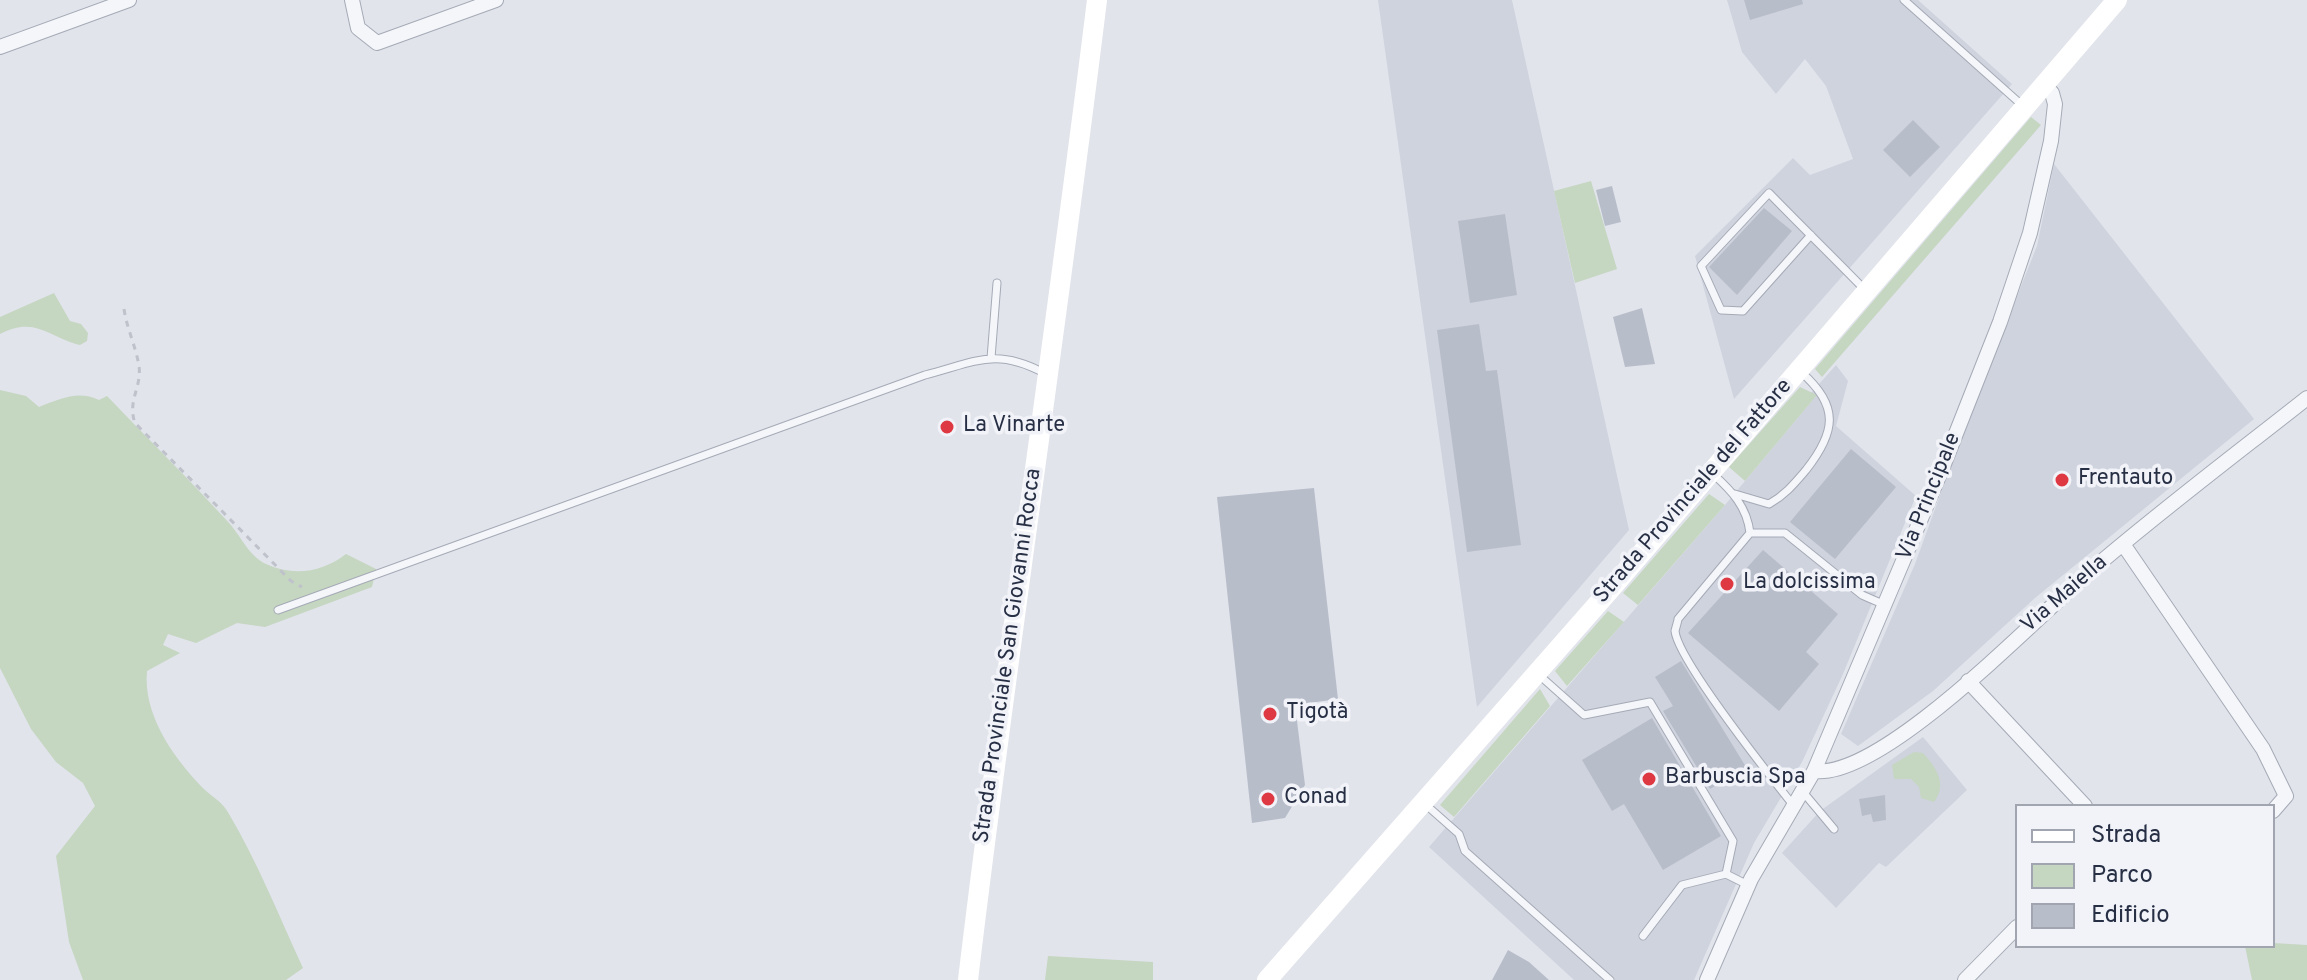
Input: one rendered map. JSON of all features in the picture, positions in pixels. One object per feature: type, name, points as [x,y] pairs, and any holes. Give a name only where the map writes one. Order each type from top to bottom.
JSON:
[{"type":"main road","name":"Strada Provinciale San Giovanni Rocca","points":[[968,980],[1005,667],[1097,0]]},
{"type":"main road","name":"Strada Provinciale del Fattore","points":[[1267,980],[1711,473],[2117,0]]},
{"type":"street","points":[[0,47],[129,0]]},
{"type":"street","points":[[352,0],[358,28],[377,43],[496,0]]},
{"type":"street","name":"Via Principale","points":[[1707,980],[1748,885],[1814,771],[2000,322],[2030,233],[2055,104],[2052,93],[2044,85]]},
{"type":"street","name":"Via Maiella","points":[[1814,771],[1823,772],[1862,759],[1968,681],[2123,544],[2307,398]]},
{"type":"street","points":[[2123,544],[2263,749],[2286,796],[2275,809]]},
{"type":"street","points":[[1968,681],[2083,804]]},
{"type":"street","points":[[1965,980],[2015,929]]},
{"type":"lane","points":[[1904,0],[2024,107]]},
{"type":"lane","points":[[1811,235],[1743,311],[1721,310],[1714,302],[1701,266],[1769,193],[1811,235],[1866,291]]},
{"type":"lane","points":[[991,358],[997,283]]},
{"type":"lane","points":[[278,610],[925,375],[991,358],[1017,359],[1047,374]]},
{"type":"lane","points":[[1735,494],[1769,504],[1777,500],[1784,496],[1825,445],[1829,418],[1826,402],[1819,388],[1799,370]]},
{"type":"lane","points":[[1711,473],[1735,494],[1748,519],[1750,533],[1678,619],[1675,631],[1685,653],[1738,733],[1794,805]]},
{"type":"lane","points":[[1750,533],[1785,533],[1862,595],[1885,605]]},
{"type":"lane","points":[[1537,673],[1584,715],[1650,702],[1733,841],[1726,874]]},
{"type":"lane","points":[[1803,792],[1834,829]]},
{"type":"lane","points":[[1424,803],[1459,834],[1465,851],[1610,980]]},
{"type":"lane","points":[[1643,936],[1682,885],[1726,874],[1748,885]]},
{"type":"path","points":[[124,309],[139,364],[140,377],[131,410],[135,423],[291,581],[317,595]]},
{"type":"shaded area","points":[[1378,0],[1512,0],[1629,530],[1477,707]]},
{"type":"shaded area","points":[[1727,0],[1918,0],[2012,84],[1734,399],[1695,256],[1793,158],[1810,175],[1853,159],[1826,86],[1805,59],[1776,94],[1742,52]]},
{"type":"shaded area","name":"Frentauto","points":[[2054,164],[2254,419],[2035,598],[1933,691],[1858,746],[1841,734],[1915,564],[1963,432],[2037,246]]},
{"type":"shaded area","points":[[1836,365],[1848,381],[1836,426],[1916,496],[1843,674],[1802,762],[1754,843],[1694,980],[1574,980],[1429,847],[1725,505],[1816,396],[1811,393]]},
{"type":"shaded area","points":[[1923,737],[1967,790],[1886,867],[1879,863],[1836,908],[1782,853],[1820,811]]},
{"type":"green space","points":[[2031,117],[2041,125],[1822,377],[1815,369]]},
{"type":"green space","points":[[1591,181],[1617,269],[1575,283],[1554,191]]},
{"type":"green space","points":[[54,293],[70,321],[81,324],[88,333],[87,341],[80,345],[33,327],[12,329],[0,334],[0,317]]},
{"type":"green space","points":[[1800,387],[1817,395],[1745,481],[1729,467]]},
{"type":"green space","points":[[0,390],[26,396],[39,407],[69,397],[84,396],[99,400],[107,396],[230,524],[250,552],[266,564],[287,570],[308,571],[328,565],[346,554],[376,569],[372,587],[265,627],[237,623],[196,643],[168,634],[163,645],[180,653],[147,671],[150,702],[161,732],[189,772],[226,809],[277,909],[303,968],[286,980],[83,980],[69,942],[56,856],[95,806],[83,783],[56,762],[31,729],[0,668]]},
{"type":"green space","points":[[1709,494],[1725,505],[1638,605],[1623,593]]},
{"type":"green space","points":[[1608,611],[1624,622],[1567,686],[1555,671]]},
{"type":"green space","points":[[1540,689],[1550,706],[1454,817],[1440,805]]},
{"type":"green space","points":[[1914,752],[1923,753],[1939,776],[1940,789],[1934,802],[1921,798],[1919,787],[1911,779],[1894,779],[1892,765]]},
{"type":"green space","points":[[2275,943],[2307,945],[2307,980],[2252,980],[2245,948],[2275,948]]},
{"type":"green space","points":[[1048,956],[1153,962],[1153,980],[1045,980]]},
{"type":"building","points":[[1744,0],[1802,0],[1803,4],[1750,20]]},
{"type":"building","points":[[1913,120],[1940,147],[1910,177],[1883,150]]},
{"type":"building","points":[[1612,186],[1621,222],[1605,226],[1596,190]]},
{"type":"building","points":[[1764,208],[1792,231],[1737,295],[1709,267]]},
{"type":"building","points":[[1505,214],[1517,295],[1470,303],[1458,221]]},
{"type":"building","points":[[1642,308],[1655,364],[1625,367],[1613,317]]},
{"type":"building","points":[[1479,324],[1486,371],[1497,370],[1521,545],[1467,552],[1437,330]]},
{"type":"building","points":[[1851,449],[1896,487],[1835,559],[1790,522]]},
{"type":"building","points":[[1314,488],[1338,699],[1295,705],[1305,785],[1285,818],[1252,823],[1217,497]]},
{"type":"building","points":[[1763,550],[1838,614],[1806,652],[1819,664],[1779,711],[1688,633]]},
{"type":"building","points":[[1681,661],[1746,767],[1710,789],[1663,711],[1673,706],[1655,677]]},
{"type":"building","points":[[1652,718],[1721,836],[1663,870],[1624,804],[1612,811],[1582,760]]},
{"type":"building","points":[[1885,795],[1886,820],[1873,822],[1871,814],[1862,816],[1859,799]]},
{"type":"building","points":[[1508,950],[1529,962],[1549,980],[1492,980]]},
{"type":"place","name":"La Vinarte","points":[[947,427]]},
{"type":"place","name":"Frentauto","points":[[2062,480]]},
{"type":"place","name":"La dolcissima","points":[[1727,584]]},
{"type":"place","name":"Tigotà","points":[[1270,714]]},
{"type":"place","name":"Barbuscia Spa","points":[[1649,779]]},
{"type":"place","name":"Conad","points":[[1268,799]]}]
